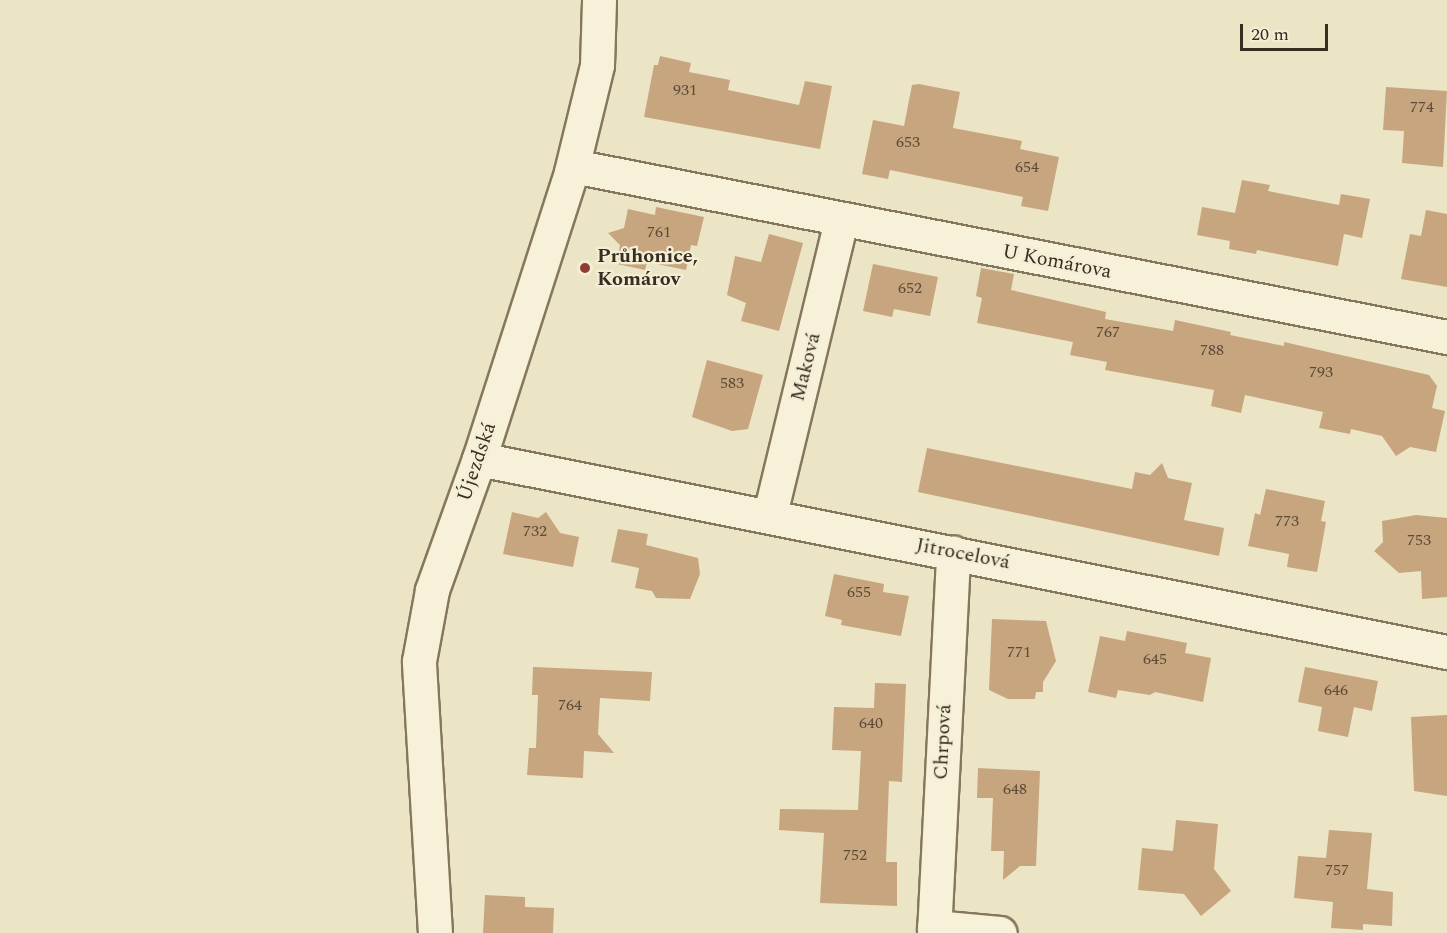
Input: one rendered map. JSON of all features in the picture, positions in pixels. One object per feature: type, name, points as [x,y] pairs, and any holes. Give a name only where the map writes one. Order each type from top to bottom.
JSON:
[{"type":"street","name":"Újezdská","points":[[435,933],[419,661],[432,590],[479,459],[573,166],[597,65],[598,0]]},
{"type":"street","name":"U Komárova","points":[[573,166],[1447,337]]},
{"type":"street","name":"Maková","points":[[770,514],[841,220]]},
{"type":"street","name":"Jitrocelová","points":[[479,459],[770,514],[1447,651]]},
{"type":"street","name":"Chrpová","points":[[934,930],[953,552]]},
{"type":"street","points":[[934,930],[1000,933]]},
{"type":"building","points":[[660,56],[691,63],[689,72],[730,80],[728,90],[799,105],[805,81],[832,86],[820,149],[644,117],[654,65],[658,65]]},
{"type":"building","points":[[919,84],[960,92],[953,128],[1022,141],[1020,149],[1059,157],[1048,211],[1021,206],[1023,197],[890,170],[888,179],[862,174],[873,120],[904,126],[912,85]]},
{"type":"building","points":[[1386,87],[1447,91],[1443,167],[1402,163],[1404,131],[1383,130]]},
{"type":"building","points":[[1242,180],[1270,185],[1268,191],[1339,205],[1341,194],[1370,199],[1362,238],[1344,234],[1338,266],[1257,250],[1256,254],[1229,249],[1230,241],[1197,235],[1202,207],[1235,213]]},
{"type":"building","points":[[656,207],[704,217],[697,246],[691,245],[686,270],[647,262],[645,270],[617,264],[620,245],[608,233],[624,228],[628,209],[655,215]]},
{"type":"building","points":[[1426,210],[1447,214],[1447,287],[1401,279],[1410,234],[1421,236]]},
{"type":"building","points":[[769,234],[803,243],[779,331],[741,321],[746,303],[727,295],[735,256],[761,262]]},
{"type":"building","points":[[873,264],[938,277],[930,316],[894,309],[892,317],[863,311]]},
{"type":"building","points":[[981,268],[1014,274],[1011,290],[1106,312],[1105,319],[1173,331],[1175,320],[1231,332],[1230,335],[1284,346],[1284,342],[1429,375],[1437,386],[1432,408],[1445,411],[1436,452],[1410,447],[1396,456],[1382,436],[1351,429],[1350,434],[1319,428],[1323,412],[1245,395],[1241,413],[1211,406],[1214,390],[1105,370],[1107,362],[1070,355],[1073,342],[977,323],[982,298],[976,296]]},
{"type":"building","points":[[707,360],[763,375],[748,429],[732,431],[692,417]]},
{"type":"building","points":[[927,448],[1132,489],[1135,472],[1150,475],[1162,463],[1168,478],[1192,483],[1184,520],[1224,528],[1219,556],[918,492]]},
{"type":"building","points":[[1266,489],[1325,501],[1321,521],[1326,522],[1317,572],[1287,567],[1289,554],[1248,546],[1255,513],[1260,515]]},
{"type":"building","points":[[512,512],[538,518],[546,512],[560,533],[579,537],[573,567],[503,554]]},
{"type":"building","points":[[1416,515],[1447,518],[1447,597],[1422,599],[1421,571],[1399,573],[1374,551],[1383,542],[1382,521]]},
{"type":"building","points":[[618,529],[648,534],[646,545],[698,558],[700,574],[690,599],[656,598],[652,591],[635,588],[639,568],[611,562]]},
{"type":"building","points":[[834,574],[884,584],[883,592],[909,596],[901,636],[841,625],[842,620],[825,616]]},
{"type":"building","points":[[992,619],[1046,621],[1056,661],[1043,682],[1043,692],[1036,692],[1035,699],[1008,699],[989,690]]},
{"type":"building","points":[[1127,631],[1187,643],[1185,653],[1211,658],[1203,702],[1155,692],[1150,695],[1118,690],[1116,698],[1088,692],[1100,636],[1125,641]]},
{"type":"building","points":[[533,667],[652,672],[650,701],[600,698],[598,734],[614,753],[584,751],[583,778],[527,775],[529,748],[536,748],[538,695],[532,695]]},
{"type":"building","points":[[1305,667],[1378,681],[1372,711],[1354,707],[1348,737],[1318,731],[1322,707],[1298,702]]},
{"type":"building","points":[[875,683],[906,684],[902,782],[889,781],[886,862],[897,862],[897,906],[820,903],[824,833],[779,830],[780,809],[858,810],[861,751],[832,750],[834,707],[874,708]]},
{"type":"building","points":[[1447,715],[1447,796],[1414,791],[1411,717]]},
{"type":"building","points":[[978,768],[1040,771],[1036,866],[1020,866],[1003,880],[1004,851],[991,851],[993,798],[977,798]]},
{"type":"building","points":[[1176,820],[1218,824],[1214,869],[1231,891],[1201,916],[1184,894],[1138,890],[1142,848],[1173,851]]},
{"type":"building","points":[[1329,830],[1372,833],[1367,889],[1393,892],[1392,926],[1363,924],[1363,930],[1331,928],[1333,902],[1294,898],[1298,856],[1326,858]]},
{"type":"building","points":[[485,895],[525,897],[525,907],[554,908],[553,933],[483,933]]},
{"type":"place","name":"Průhonice, Komárov","points":[[585,268]]}]
